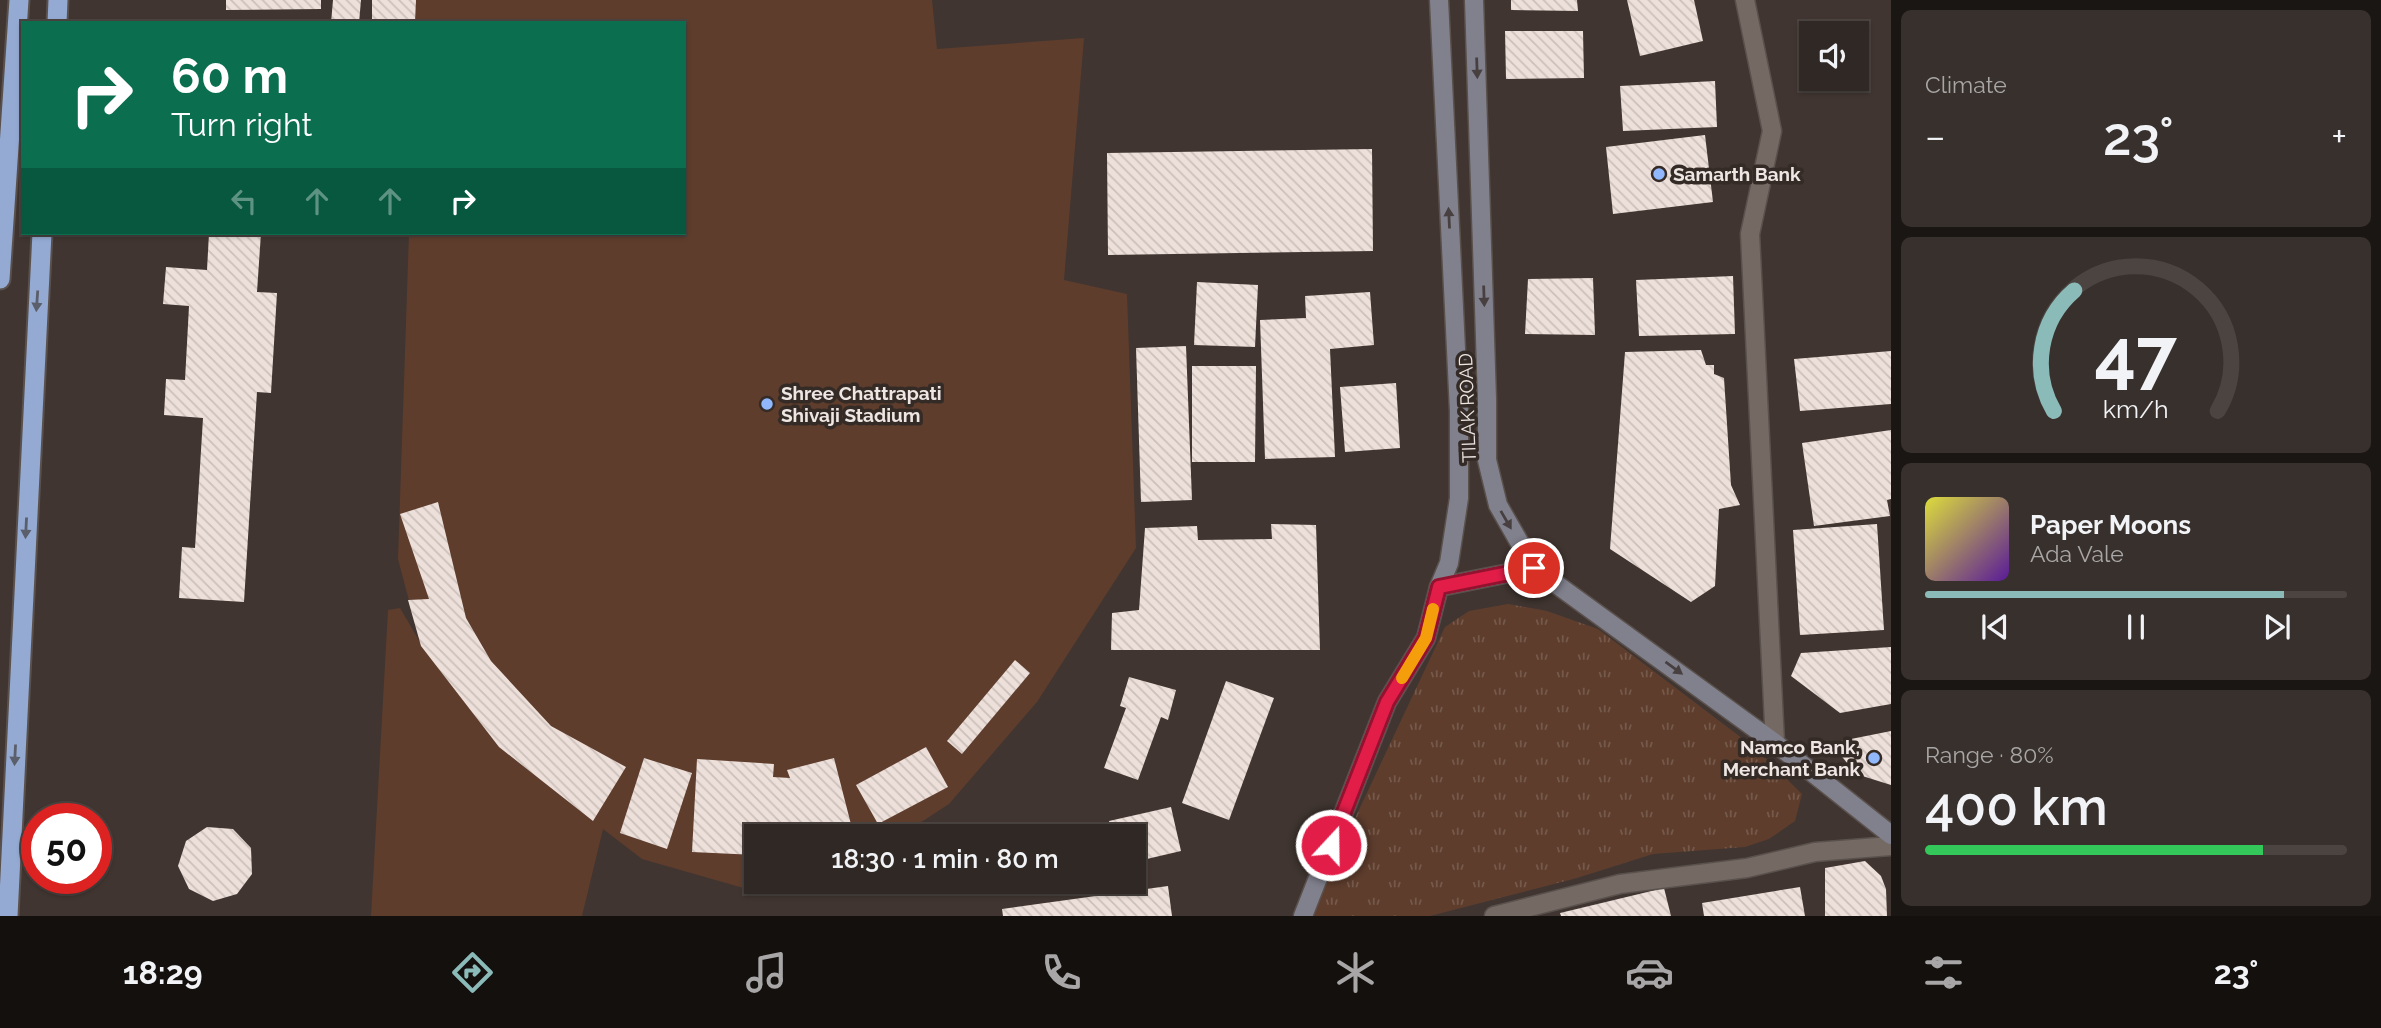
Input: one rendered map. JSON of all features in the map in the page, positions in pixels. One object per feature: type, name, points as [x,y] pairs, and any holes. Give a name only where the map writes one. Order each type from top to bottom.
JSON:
[{"type":"highway","points":[[0,279],[19,0]]},
{"type":"highway","points":[[57,21],[58,0]]},
{"type":"highway","points":[[8,916],[42,235]]},
{"type":"main road","name":"TILAK ROAD","points":[[1303,916],[1387,702],[1426,638],[1439,587],[1449,563],[1459,498],[1458,397],[1439,0]]},
{"type":"main road","name":"TILAK ROAD","points":[[1474,0],[1487,460],[1498,505],[1534,568],[1775,743],[1891,835]]},
{"type":"main road","points":[[1439,587],[1534,568]]},
{"type":"street","points":[[1745,0],[1772,131],[1750,234],[1775,743]]},
{"type":"street","points":[[1494,916],[1620,884],[1747,868],[1815,852],[1891,846]]},
{"type":"green space","name":"Shree Chattrapati Shivaji Stadium","points":[[416,0],[932,0],[937,49],[1084,38],[1064,280],[1127,294],[1136,548],[1037,702],[949,804],[918,824],[744,824],[744,888],[642,859],[603,829],[582,916],[371,916],[388,610],[400,608],[420,642],[398,559],[409,235],[686,235],[686,21],[415,21]]},
{"type":"green space","points":[[1508,604],[1547,611],[1598,629],[1755,748],[1802,794],[1795,821],[1769,839],[1745,847],[1653,854],[1577,878],[1430,916],[1309,916],[1445,627],[1469,611]]},
{"type":"building","points":[[226,0],[321,0],[321,9],[226,10]]},
{"type":"building","points":[[333,0],[361,0],[359,21],[331,21]]},
{"type":"building","points":[[372,0],[416,0],[415,21],[372,21]]},
{"type":"building","points":[[1511,0],[1577,0],[1578,11],[1511,10]]},
{"type":"building","points":[[1627,0],[1694,0],[1703,41],[1640,56]]},
{"type":"building","points":[[1505,31],[1583,31],[1584,78],[1506,79]]},
{"type":"building","points":[[1715,81],[1717,127],[1623,131],[1620,86]]},
{"type":"building","name":"Samarth Bank","points":[[1705,135],[1713,202],[1613,214],[1606,147]]},
{"type":"building","points":[[1372,149],[1373,251],[1108,255],[1107,153]]},
{"type":"building","points":[[209,235],[261,235],[257,292],[277,293],[271,393],[257,392],[244,602],[179,598],[182,547],[195,548],[203,418],[164,415],[166,379],[185,380],[189,306],[163,304],[166,267],[207,270]]},
{"type":"building","points":[[1733,276],[1735,334],[1639,336],[1636,280]]},
{"type":"building","points":[[1593,278],[1595,335],[1525,334],[1528,279]]},
{"type":"building","points":[[1197,282],[1258,285],[1255,347],[1194,345]]},
{"type":"building","points":[[1370,292],[1374,345],[1330,349],[1335,457],[1265,459],[1260,320],[1306,318],[1305,296]]},
{"type":"building","points":[[1186,346],[1192,500],[1141,502],[1136,348]]},
{"type":"building","points":[[1701,350],[1706,365],[1714,365],[1714,374],[1724,378],[1731,485],[1740,505],[1719,509],[1715,586],[1691,602],[1610,549],[1625,352]]},
{"type":"building","points":[[1891,351],[1891,404],[1800,411],[1794,359]]},
{"type":"building","points":[[1192,366],[1256,366],[1255,462],[1192,462]]},
{"type":"building","points":[[1396,383],[1400,448],[1345,452],[1340,387]]},
{"type":"building","points":[[1891,430],[1891,499],[1887,500],[1890,516],[1814,526],[1802,443]]},
{"type":"building","points":[[438,502],[466,618],[491,661],[551,726],[626,767],[593,821],[499,747],[421,646],[408,600],[429,599],[400,514]]},
{"type":"building","points":[[1271,524],[1316,525],[1320,650],[1111,650],[1112,613],[1139,610],[1145,528],[1197,526],[1198,540],[1272,539]]},
{"type":"building","points":[[1877,524],[1884,630],[1800,635],[1793,530]]},
{"type":"building","points":[[1891,647],[1891,704],[1840,713],[1791,676],[1801,653]]},
{"type":"building","points":[[1015,660],[1030,673],[962,754],[947,741]]},
{"type":"building","points":[[1129,677],[1176,690],[1168,720],[1161,717],[1138,780],[1104,768],[1126,708],[1120,706]]},
{"type":"building","points":[[1226,681],[1274,698],[1229,820],[1182,803]]},
{"type":"building","points":[[1891,731],[1891,785],[1856,774],[1831,743]]},
{"type":"building","points":[[926,747],[948,787],[878,824],[856,785]]},
{"type":"building","points":[[644,758],[692,773],[667,849],[620,833]]},
{"type":"building","points":[[834,758],[851,824],[744,824],[744,854],[692,852],[697,759],[774,764],[773,777],[790,778],[787,770]]},
{"type":"building","points":[[1171,807],[1181,851],[1146,859],[1146,824],[1110,824],[1109,821]]},
{"type":"building","points":[[207,827],[233,829],[251,848],[252,874],[237,894],[213,901],[189,889],[178,866],[186,841]]},
{"type":"building","points":[[1865,861],[1881,876],[1886,889],[1887,916],[1825,916],[1825,868]]},
{"type":"building","points":[[1168,886],[1172,916],[1003,916],[1002,909],[1110,894],[1146,894],[1146,889]]},
{"type":"building","points":[[1800,887],[1805,916],[1704,916],[1702,903]]},
{"type":"building","points":[[1664,888],[1671,916],[1561,916],[1560,913]]},
{"type":"slow traffic","points":[[1402,678],[1426,638],[1433,609]]},
{"type":"place","name":"Samarth Bank","points":[[1659,174]]},
{"type":"place","name":"Shree Chattrapati Shivaji Stadium","points":[[767,404]]},
{"type":"place","name":"Namco Bank, Merchant Bank","points":[[1874,758]]},
{"type":"route","points":[[1331,845],[1387,702],[1426,638],[1439,587],[1534,568]]}]
